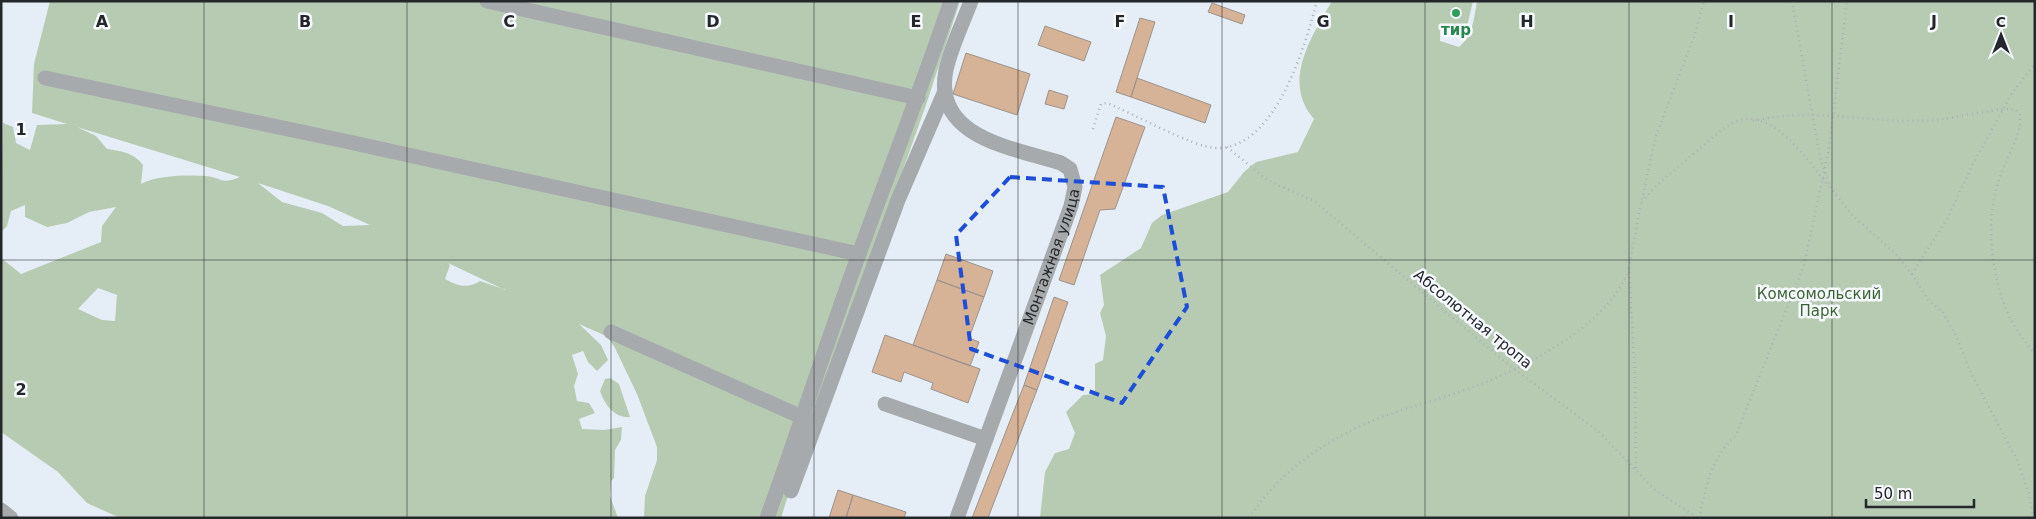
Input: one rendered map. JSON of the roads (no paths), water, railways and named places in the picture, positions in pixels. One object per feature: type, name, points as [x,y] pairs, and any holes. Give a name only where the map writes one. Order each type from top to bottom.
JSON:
[{"type":"street","points":[[486,1],[918,98]]},
{"type":"street","points":[[767,518],[804,418],[859,254],[918,98],[951,1]]},
{"type":"street","name":"Монтажная улица","points":[[957,518],[1074,196],[1074,178],[1070,169],[1061,163],[982,138],[964,128],[947,101],[945,91],[946,70],[971,1]]},
{"type":"street","points":[[45,78],[340,140],[859,254]]},
{"type":"street","points":[[791,491],[898,200],[945,91]]},
{"type":"street","points":[[612,332],[804,418]]},
{"type":"street","points":[[885,404],[986,439]]},
{"type":"street","points":[[1,510],[10,518]]},
{"type":"place","name":"тир","points":[[1456,13]]},
{"type":"park label","name":"Комсомольский Парк","points":[[1819,302]]}]
